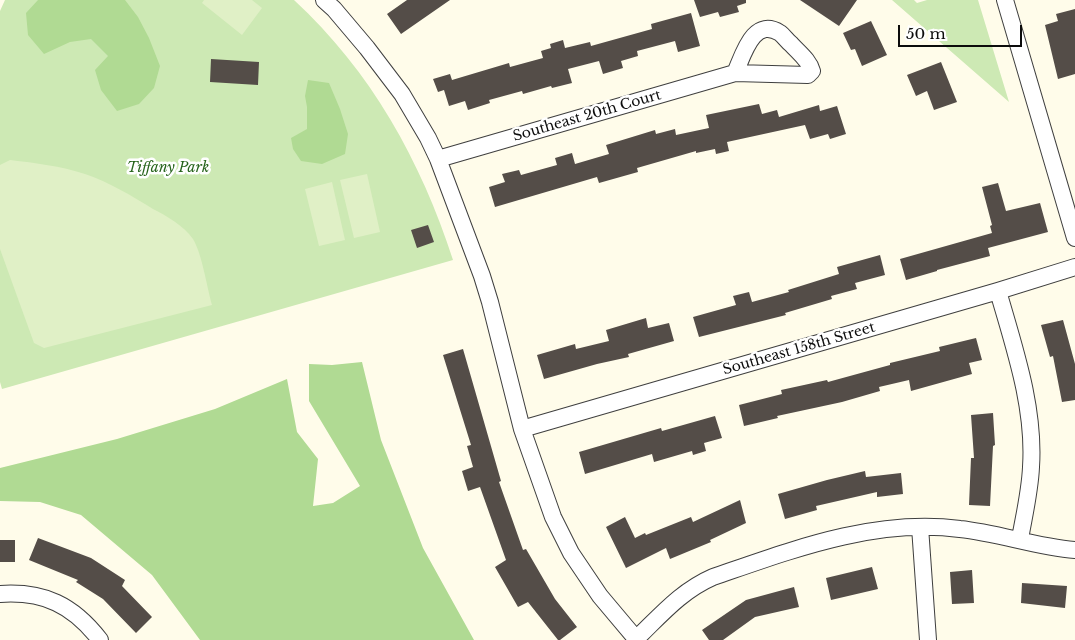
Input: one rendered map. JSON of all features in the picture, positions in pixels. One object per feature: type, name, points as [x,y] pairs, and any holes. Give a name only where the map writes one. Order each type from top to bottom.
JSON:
[{"type":"street","points":[[1005,0],[1075,238]]},
{"type":"street","points":[[334,3],[402,94],[438,159],[490,302],[522,429],[553,518],[571,553],[600,596],[637,640],[687,590],[713,577],[816,542],[870,531],[920,527],[959,529],[1075,550]]},
{"type":"street","name":"Southeast 20th Court","points":[[438,159],[735,73]]},
{"type":"street","name":"Southeast 158th Street","points":[[522,429],[1075,267]]},
{"type":"street","points":[[998,291],[1024,389],[1030,430],[1032,467],[1020,539]]},
{"type":"street","points":[[920,527],[928,640]]},
{"type":"street","points":[[0,594],[33,595],[60,603],[90,626],[100,640]]},
{"type":"green space","name":"Tiffany Park","points":[[5,0],[294,0],[322,27],[370,87],[409,153],[440,223],[453,260],[2,389],[0,382],[0,11]]},
{"type":"green space","points":[[38,0],[125,0],[138,17],[160,66],[154,88],[139,104],[117,111],[101,90],[95,70],[108,56],[91,39],[70,42],[44,54],[28,35],[26,13]]},
{"type":"green space","points":[[204,0],[252,0],[262,8],[242,35],[202,3]]},
{"type":"green space","points":[[892,0],[914,0],[917,3],[927,0],[978,0],[1009,102]]},
{"type":"green space","points":[[308,80],[329,83],[348,134],[345,154],[322,164],[301,161],[293,149],[291,138],[307,129],[305,96]]},
{"type":"green space","points":[[10,160],[57,167],[94,177],[175,222],[189,234],[196,245],[212,305],[44,348],[34,343],[0,249],[0,165]]},
{"type":"green space","points":[[367,174],[380,232],[354,238],[340,180]]},
{"type":"green space","points":[[332,182],[345,240],[319,246],[305,189]]},
{"type":"green space","points":[[362,362],[381,440],[423,548],[474,640],[200,640],[152,575],[81,515],[40,502],[0,501],[0,468],[117,439],[215,409],[287,379],[297,432],[318,459],[313,506],[333,503],[360,486],[309,401],[309,364],[332,365]]},
{"type":"building","points":[[407,0],[450,0],[401,34],[387,14]]},
{"type":"building","points":[[694,0],[746,0],[746,3],[737,6],[739,12],[720,17],[718,12],[700,17]]},
{"type":"building","points":[[800,0],[857,0],[839,26]]},
{"type":"building","points":[[1075,9],[1075,74],[1058,79],[1045,25],[1058,21],[1056,14]]},
{"type":"building","points":[[691,13],[700,46],[678,52],[675,41],[637,51],[638,56],[621,61],[623,68],[603,74],[599,61],[568,69],[572,83],[552,88],[551,86],[523,94],[522,91],[489,100],[490,103],[468,110],[465,101],[449,106],[444,90],[438,92],[433,79],[450,74],[452,80],[509,63],[510,67],[543,58],[541,51],[551,48],[550,44],[563,40],[565,48],[590,42],[591,46],[652,29],[651,24]]},
{"type":"building","points":[[871,21],[887,55],[862,66],[855,49],[851,50],[843,33]]},
{"type":"building","points":[[211,59],[259,62],[258,85],[210,82]]},
{"type":"building","points":[[941,62],[957,102],[934,110],[927,91],[916,96],[907,75]]},
{"type":"building","points":[[759,104],[762,114],[777,110],[779,117],[819,105],[820,111],[837,106],[846,134],[830,139],[828,134],[810,139],[805,125],[727,142],[729,151],[716,154],[715,149],[696,153],[696,151],[637,168],[638,172],[599,183],[597,177],[495,207],[489,187],[505,182],[502,174],[519,170],[521,175],[557,165],[555,158],[572,153],[575,164],[609,154],[606,145],[655,130],[656,134],[675,129],[676,135],[709,128],[706,115]]},
{"type":"building","points":[[998,183],[1006,211],[1040,203],[1048,232],[988,248],[990,256],[906,280],[900,259],[992,233],[990,226],[992,225],[982,187]]},
{"type":"building","points":[[428,225],[434,242],[417,248],[411,230]]},
{"type":"building","points":[[880,255],[885,275],[855,283],[857,289],[831,296],[832,299],[785,313],[786,315],[699,337],[693,317],[736,305],[733,296],[749,292],[752,302],[789,292],[788,290],[839,274],[837,267]]},
{"type":"building","points":[[646,318],[648,328],[669,323],[674,341],[628,354],[629,357],[544,379],[537,355],[575,344],[576,349],[609,341],[606,330]]},
{"type":"building","points":[[1063,320],[1075,364],[1075,400],[1062,402],[1053,356],[1050,357],[1041,325]]},
{"type":"building","points":[[976,338],[982,360],[969,363],[972,374],[911,391],[909,380],[879,387],[880,391],[842,402],[777,416],[778,418],[744,426],[739,405],[782,394],[781,390],[827,380],[828,382],[890,365],[890,363],[940,351],[939,347]]},
{"type":"building","points":[[463,349],[501,481],[499,482],[523,550],[526,549],[555,599],[577,627],[560,640],[558,640],[528,602],[518,607],[495,567],[506,560],[480,487],[468,491],[462,471],[473,467],[467,446],[471,445],[443,355]]},
{"type":"building","points":[[993,413],[995,445],[993,446],[990,506],[969,505],[971,458],[974,458],[971,415]]},
{"type":"building","points":[[715,416],[722,438],[704,443],[706,451],[693,455],[692,451],[654,462],[652,454],[585,474],[579,452],[661,428],[662,431]]},
{"type":"building","points":[[865,471],[866,477],[901,473],[903,494],[877,497],[877,492],[816,506],[817,510],[785,519],[778,494]]},
{"type":"building","points":[[740,500],[746,523],[710,540],[711,542],[670,559],[666,548],[626,568],[606,527],[625,517],[635,538],[691,517],[693,522]]},
{"type":"building","points":[[38,538],[91,558],[125,580],[122,586],[152,617],[136,633],[103,599],[76,582],[78,580],[29,560]]},
{"type":"building","points":[[0,540],[15,540],[15,562],[0,562]]},
{"type":"building","points":[[872,567],[878,589],[831,600],[826,578]]},
{"type":"building","points":[[972,570],[974,603],[952,604],[950,572]]},
{"type":"building","points":[[1022,583],[1067,586],[1065,608],[1021,603]]},
{"type":"building","points":[[794,587],[799,607],[755,617],[723,640],[709,640],[702,630],[746,600]]}]
